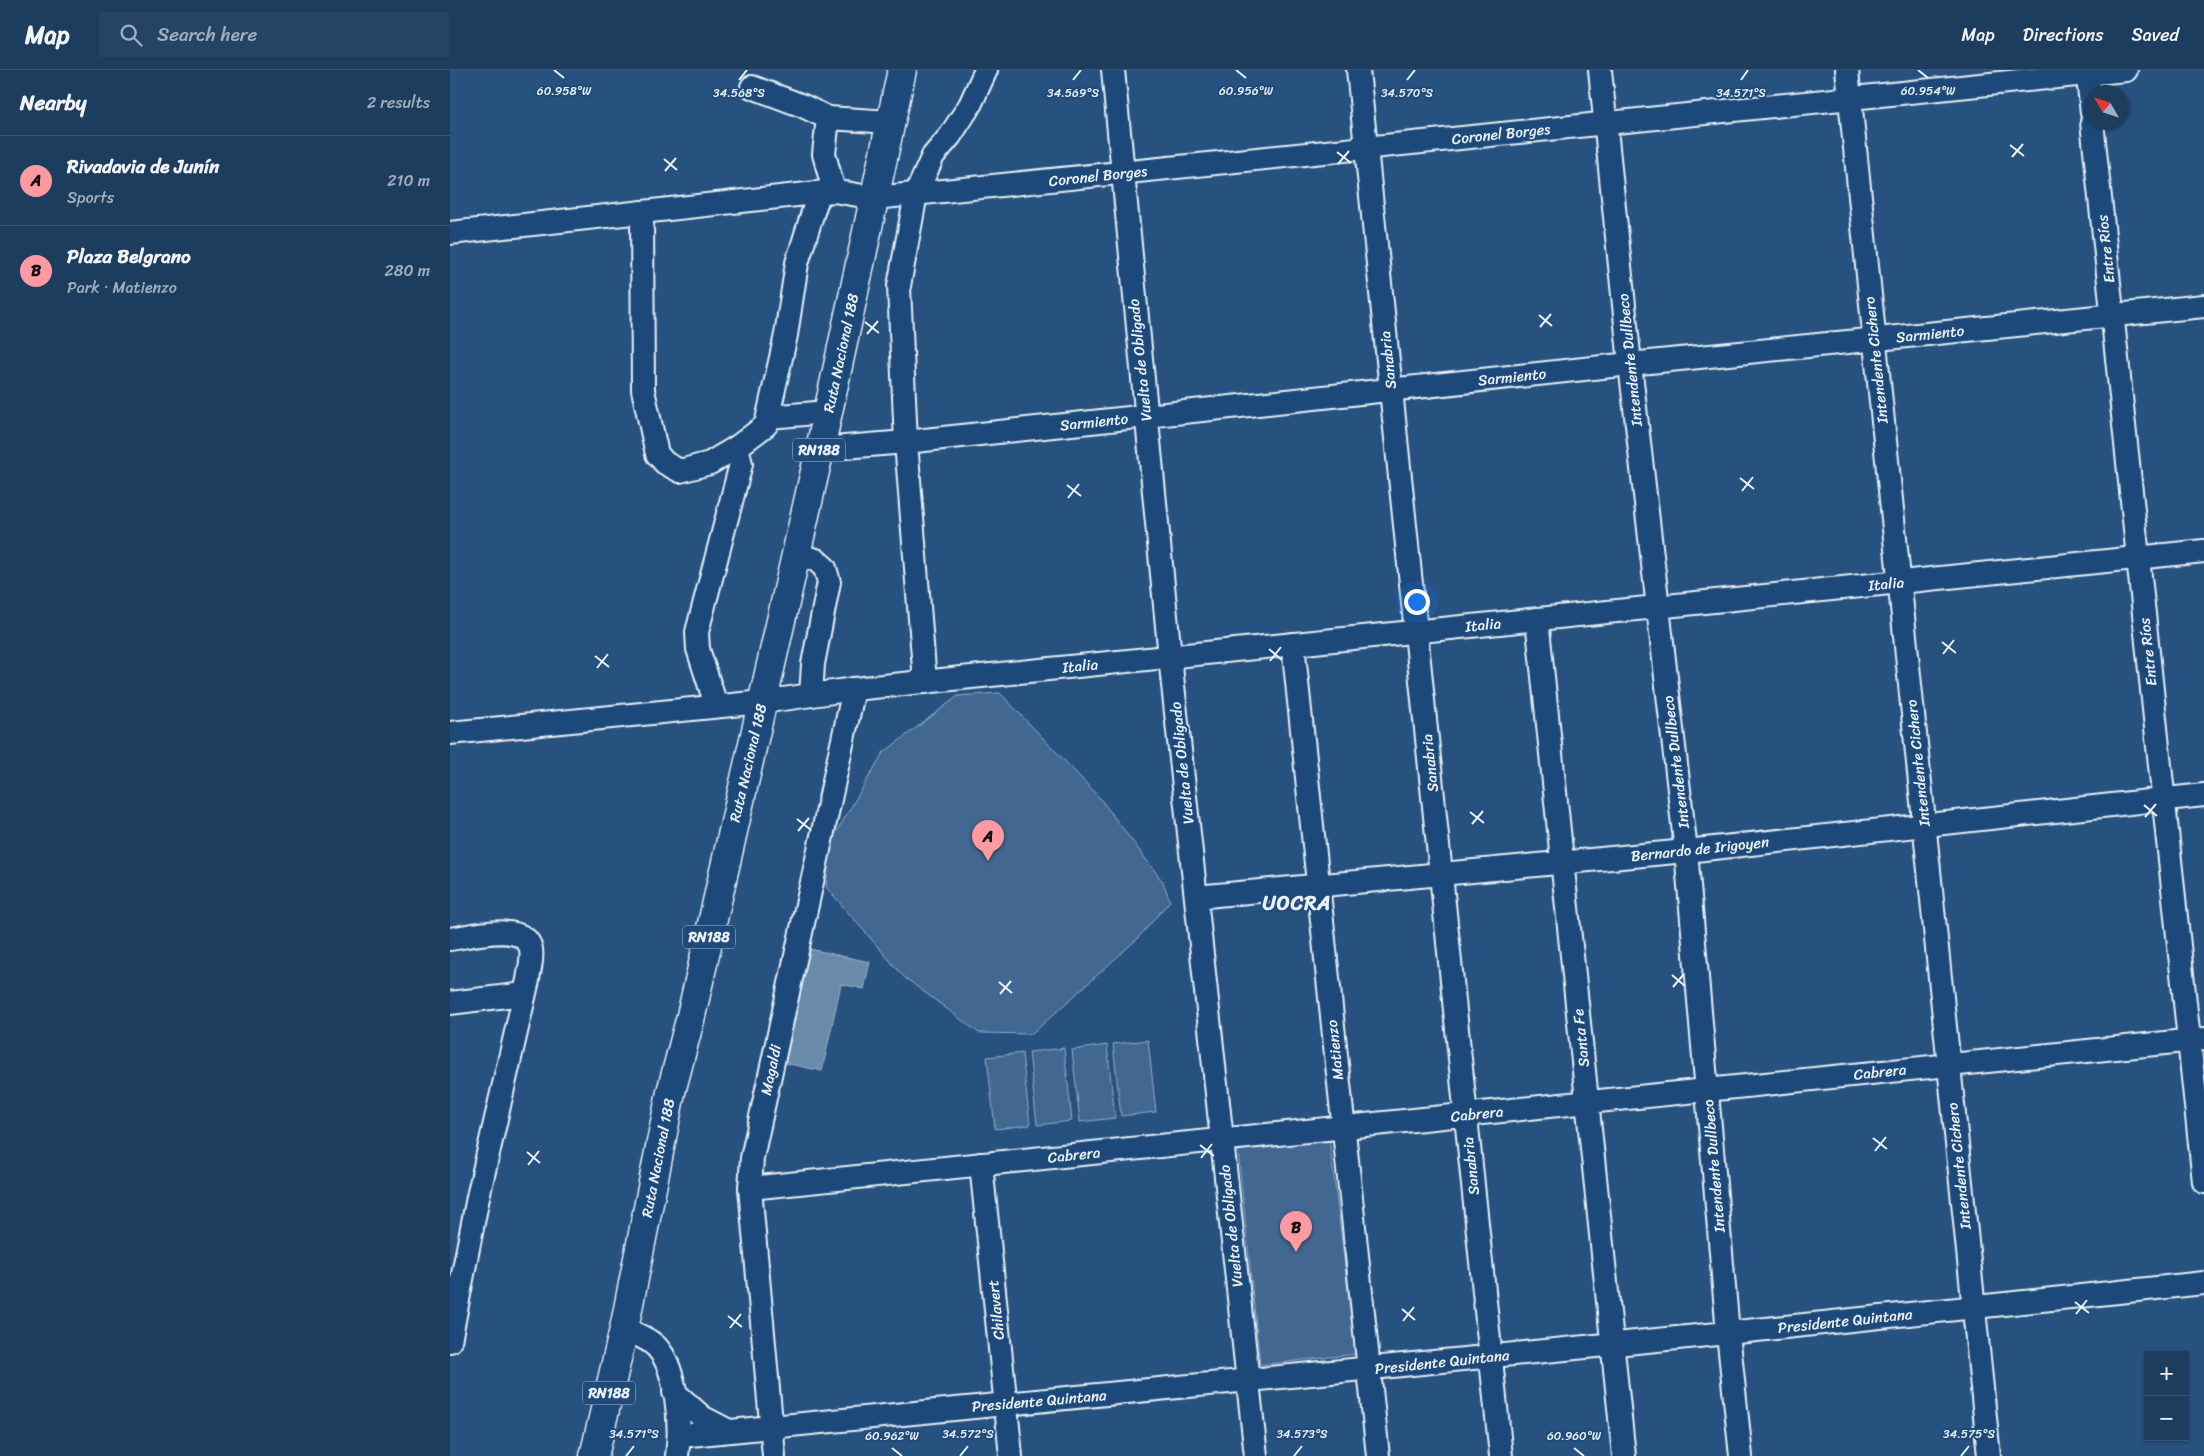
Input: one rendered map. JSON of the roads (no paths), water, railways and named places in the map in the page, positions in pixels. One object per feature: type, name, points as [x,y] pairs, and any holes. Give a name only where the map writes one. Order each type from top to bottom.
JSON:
[{"type":"highway","name":"Ruta Nacional 188","points":[[594,1456],[624,1329],[671,1092],[691,1016],[820,449],[902,70]]},
{"type":"street","points":[[925,682],[906,442],[899,286],[916,194],[932,156],[950,136],[970,105],[986,70]]},
{"type":"street","name":"Vuelta de Obligado","points":[[1112,70],[1170,656],[1256,1456]]},
{"type":"street","name":"Sanabria","points":[[1358,70],[1501,1456]]},
{"type":"street","name":"Intendente Dullbeco","points":[[1600,70],[1630,364],[1686,851],[1728,1333],[1741,1456]]},
{"type":"street","name":"Intendente Cichero","points":[[1846,70],[1989,1456]]},
{"type":"street","name":"Coronel Borges","points":[[450,233],[826,192],[875,198],[1850,99],[2087,72],[2126,70]]},
{"type":"street","points":[[2087,72],[2089,85]]},
{"type":"street","points":[[752,87],[803,106],[828,118],[891,122]]},
{"type":"street","points":[[642,212],[643,390],[657,454],[665,463],[680,471],[710,463],[737,447],[766,425],[786,335],[796,263],[826,192],[824,154],[828,118]]},
{"type":"street","name":"Entre Ríos","points":[[2093,130],[2164,800],[2197,1040],[2204,1182]]},
{"type":"street","name":"Sarmiento","points":[[820,449],[906,442],[1630,364],[2204,306]]},
{"type":"street","points":[[768,418],[828,412]]},
{"type":"street","points":[[716,705],[698,649],[697,632],[741,464],[737,447]]},
{"type":"street","name":"Italia","points":[[450,733],[716,705],[762,702],[854,689],[1170,656],[2204,550]]},
{"type":"street","points":[[796,554],[816,560],[825,568],[829,582],[813,664],[811,695]]},
{"type":"street","name":"Santa Fe","points":[[1537,619],[1624,1456]]},
{"type":"street","name":"Matienzo","points":[[1292,644],[1378,1456]]},
{"type":"street","name":"Magaldi","points":[[774,1456],[750,1188],[752,1158],[854,689]]},
{"type":"street","name":"Bernardo de Irigoyen","points":[[1196,897],[1686,851],[2204,795]]},
{"type":"street","points":[[450,939],[503,932],[521,934],[530,943],[532,952],[478,1197],[450,1341]]},
{"type":"street","points":[[450,1003],[524,994]]},
{"type":"street","name":"Cabrera","points":[[750,1188],[2197,1040]]},
{"type":"street","name":"Chilavert","points":[[981,1164],[1010,1456]]},
{"type":"street","name":"Presidente Quintana","points":[[679,1446],[729,1431],[1613,1345],[2204,1283]]},
{"type":"street","points":[[624,1329],[653,1343],[664,1357],[674,1392],[679,1446]]},
{"type":"street","points":[[674,1392],[702,1417],[729,1431]]},
{"type":"place","name":"Rivadavia de Junín","points":[[988,861]]},
{"type":"place","name":"Plaza Belgrano","points":[[1296,1252]]},
{"type":"district","name":"UOCRA","points":[[1297,903]]}]
